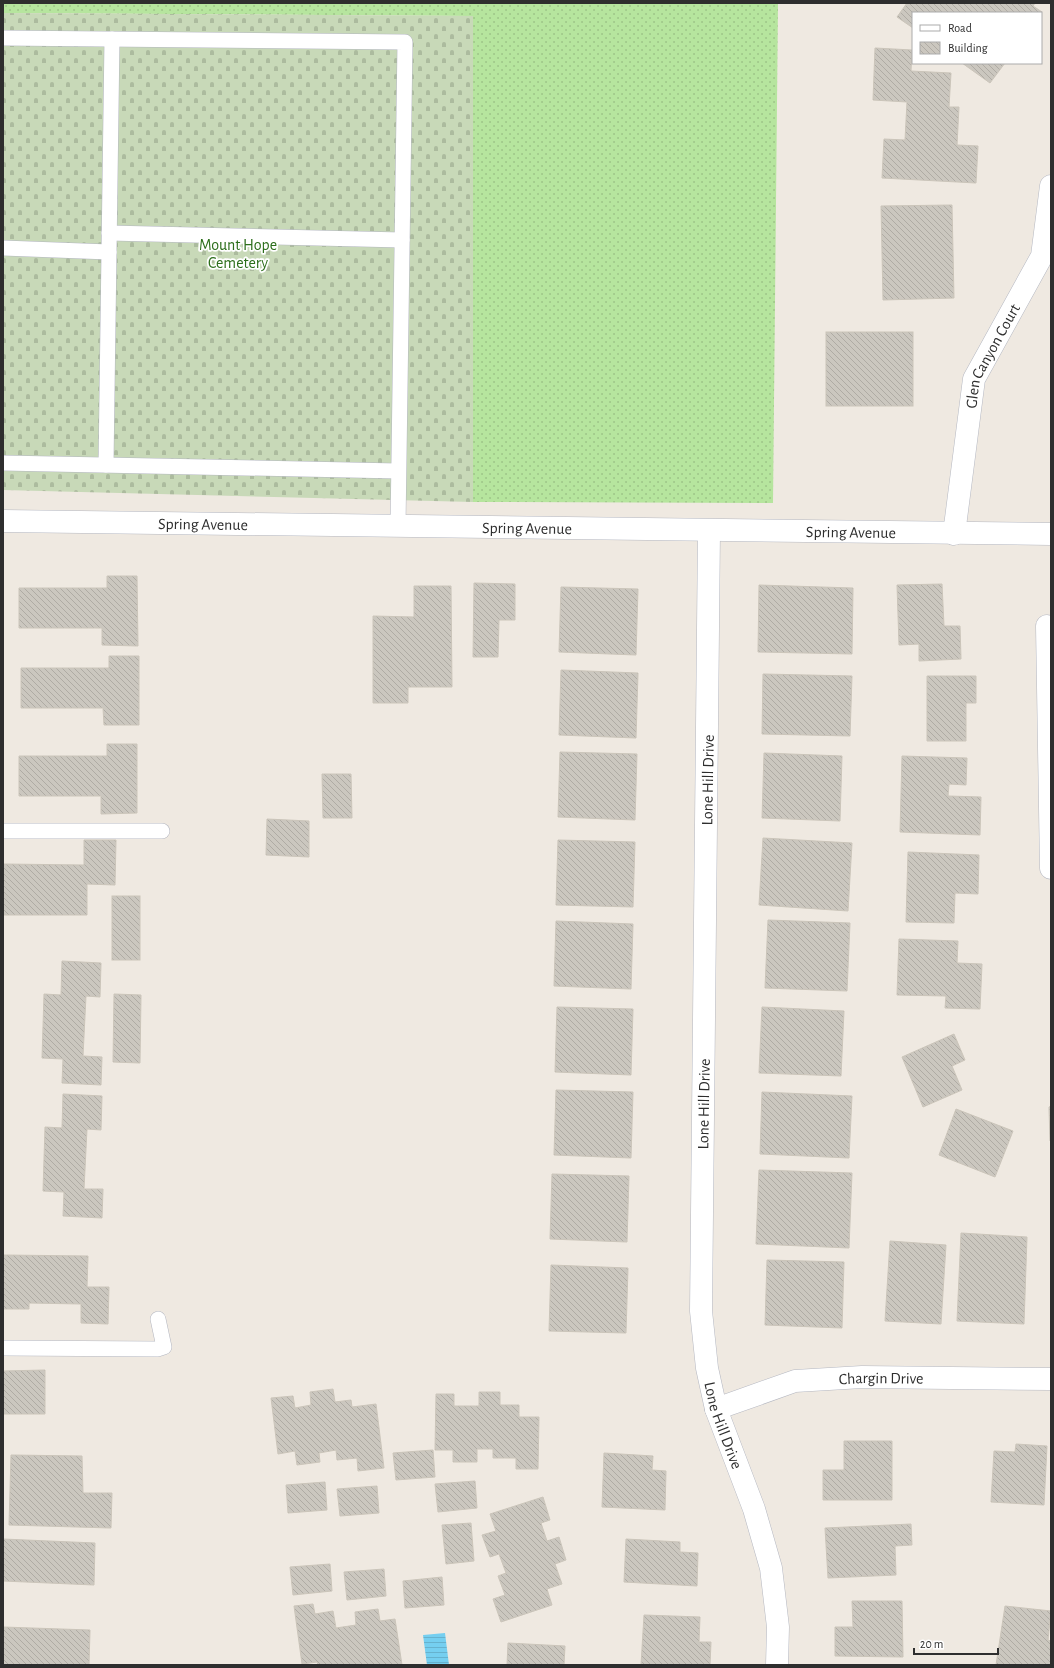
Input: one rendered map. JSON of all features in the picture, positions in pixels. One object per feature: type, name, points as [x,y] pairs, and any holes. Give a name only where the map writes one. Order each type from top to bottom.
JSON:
[{"type":"street","name":"Glen Canyon Court","points":[[954,534],[974,379],[1042,256],[1051,186]]},
{"type":"street","name":"Spring Avenue","points":[[3,521],[709,531],[1051,534]]},
{"type":"street","name":"Lone Hill Drive","points":[[709,531],[701,1311],[707,1368],[716,1409],[754,1509],[771,1568],[778,1627],[777,1665]]},
{"type":"street","points":[[1047,626],[1051,868]]},
{"type":"street","name":"Chargin Drive","points":[[716,1409],[796,1381],[862,1378],[1051,1379]]},
{"type":"lane","points":[[3,38],[405,42],[398,526]]},
{"type":"lane","points":[[106,465],[112,39]]},
{"type":"lane","points":[[109,233],[402,240]]},
{"type":"lane","points":[[3,248],[109,252]]},
{"type":"lane","points":[[3,463],[398,471]]},
{"type":"lane","points":[[3,831],[162,831]]},
{"type":"lane","points":[[3,1348],[158,1349],[164,1347],[158,1319]]},
{"type":"green space","points":[[3,3],[778,3],[773,503],[473,502],[473,16],[3,13]]},
{"type":"green space","name":"Mount Hope Cemetery","points":[[3,13],[473,16],[473,502],[3,490]]},
{"type":"water","points":[[445,1633],[449,1665],[427,1665],[423,1635]]},
{"type":"building","points":[[907,3],[1035,3],[1033,6],[1042,12],[912,12],[912,27],[897,17]]},
{"type":"building","points":[[875,48],[912,50],[911,71],[951,73],[949,107],[959,107],[957,145],[978,146],[976,183],[882,178],[884,139],[905,140],[907,102],[873,100]]},
{"type":"building","points":[[963,64],[1004,64],[990,83]]},
{"type":"building","points":[[952,205],[954,298],[883,300],[881,206]]},
{"type":"building","points":[[826,332],[913,332],[913,406],[826,406]]},
{"type":"building","points":[[107,576],[137,576],[138,646],[102,645],[102,628],[19,628],[19,588],[107,588]]},
{"type":"building","points":[[474,583],[515,584],[515,620],[499,620],[498,657],[473,657]]},
{"type":"building","points":[[942,584],[944,626],[960,626],[961,659],[919,661],[919,644],[899,645],[897,585]]},
{"type":"building","points":[[759,585],[853,588],[852,654],[758,652]]},
{"type":"building","points":[[414,586],[451,586],[452,687],[408,687],[408,703],[373,703],[373,616],[414,617]]},
{"type":"building","points":[[561,587],[638,589],[636,655],[559,652]]},
{"type":"building","points":[[109,656],[139,656],[139,725],[104,725],[103,708],[21,708],[21,668],[109,668]]},
{"type":"building","points":[[561,670],[638,673],[636,738],[559,735]]},
{"type":"building","points":[[763,674],[852,676],[850,736],[762,734]]},
{"type":"building","points":[[927,676],[976,676],[976,703],[966,703],[966,741],[927,741]]},
{"type":"building","points":[[107,744],[137,744],[137,813],[101,814],[101,796],[19,796],[19,756],[107,756]]},
{"type":"building","points":[[560,752],[637,754],[635,820],[558,817]]},
{"type":"building","points":[[764,753],[842,756],[840,821],[762,818]]},
{"type":"building","points":[[902,756],[967,758],[966,785],[949,784],[948,796],[981,797],[980,835],[900,832]]},
{"type":"building","points":[[322,774],[351,774],[352,818],[323,818]]},
{"type":"building","points":[[267,819],[309,821],[309,857],[266,855]]},
{"type":"building","points":[[763,838],[852,843],[848,911],[759,905]]},
{"type":"building","points":[[84,840],[116,840],[115,885],[87,884],[87,915],[3,915],[3,864],[84,865]]},
{"type":"building","points":[[558,840],[635,842],[633,907],[556,905]]},
{"type":"building","points":[[908,852],[979,855],[978,894],[955,893],[954,923],[906,922]]},
{"type":"building","points":[[112,896],[140,896],[140,960],[112,960]]},
{"type":"building","points":[[768,920],[850,923],[847,991],[765,988]]},
{"type":"building","points":[[556,921],[633,924],[631,989],[554,986]]},
{"type":"building","points":[[899,939],[958,941],[957,963],[982,964],[980,1009],[945,1008],[946,996],[897,995]]},
{"type":"building","points":[[62,961],[101,963],[100,997],[86,996],[83,1056],[102,1057],[101,1085],[62,1083],[63,1059],[42,1058],[44,994],[61,995]]},
{"type":"building","points":[[114,994],[141,995],[140,1063],[113,1062]]},
{"type":"building","points":[[557,1007],[633,1009],[631,1075],[555,1072]]},
{"type":"building","points":[[762,1007],[844,1011],[841,1076],[759,1073]]},
{"type":"building","points":[[954,1034],[965,1060],[952,1066],[962,1090],[923,1107],[902,1057]]},
{"type":"building","points":[[556,1090],[633,1092],[631,1158],[554,1155]]},
{"type":"building","points":[[762,1092],[852,1096],[849,1158],[760,1154]]},
{"type":"building","points":[[63,1094],[102,1096],[101,1130],[87,1129],[84,1189],[103,1189],[102,1218],[63,1216],[64,1192],[43,1191],[45,1127],[62,1128]]},
{"type":"building","points":[[1051,1106],[1051,1141],[1050,1141],[1049,1107]]},
{"type":"building","points":[[956,1109],[1013,1131],[995,1177],[939,1155]]},
{"type":"building","points":[[759,1170],[852,1173],[849,1248],[756,1244]]},
{"type":"building","points":[[552,1174],[629,1176],[627,1242],[550,1239]]},
{"type":"building","points":[[961,1233],[1027,1237],[1024,1324],[957,1321]]},
{"type":"building","points":[[890,1241],[946,1245],[941,1324],[885,1321]]},
{"type":"building","points":[[3,1255],[88,1256],[87,1287],[109,1287],[108,1324],[81,1323],[81,1304],[29,1303],[29,1309],[3,1309]]},
{"type":"building","points":[[767,1260],[844,1262],[842,1328],[765,1325]]},
{"type":"building","points":[[551,1265],[628,1268],[626,1333],[549,1331]]},
{"type":"building","points":[[45,1370],[45,1414],[3,1414],[3,1371]]},
{"type":"building","points":[[333,1389],[335,1402],[351,1400],[352,1407],[376,1404],[384,1468],[358,1471],[357,1458],[337,1460],[336,1450],[319,1453],[320,1462],[297,1465],[295,1451],[278,1454],[271,1398],[293,1396],[295,1408],[311,1405],[310,1392]]},
{"type":"building","points":[[479,1392],[500,1392],[500,1405],[519,1405],[519,1417],[539,1417],[538,1469],[516,1469],[516,1458],[493,1458],[493,1449],[477,1449],[477,1462],[453,1462],[453,1450],[435,1450],[436,1394],[454,1394],[454,1406],[479,1406]]},
{"type":"building","points":[[844,1441],[892,1441],[892,1500],[823,1500],[823,1470],[844,1470]]},
{"type":"building","points":[[1016,1444],[1047,1446],[1044,1505],[991,1502],[994,1451],[1015,1452]]},
{"type":"building","points":[[433,1450],[435,1477],[396,1480],[393,1453]]},
{"type":"building","points":[[604,1453],[653,1456],[652,1470],[666,1471],[665,1510],[602,1507]]},
{"type":"building","points":[[11,1455],[82,1456],[83,1493],[112,1493],[111,1528],[9,1525]]},
{"type":"building","points":[[475,1481],[477,1508],[438,1512],[435,1484]]},
{"type":"building","points":[[325,1482],[327,1510],[288,1513],[286,1485]]},
{"type":"building","points":[[377,1486],[379,1513],[340,1516],[337,1489]]},
{"type":"building","points":[[543,1497],[550,1520],[541,1523],[547,1541],[559,1537],[566,1560],[555,1564],[562,1584],[547,1589],[552,1605],[501,1622],[493,1599],[505,1595],[498,1576],[506,1573],[499,1554],[490,1557],[482,1535],[496,1531],[490,1514]]},
{"type":"building","points":[[471,1523],[474,1561],[446,1564],[442,1525]]},
{"type":"building","points":[[911,1524],[912,1545],[895,1546],[896,1575],[828,1578],[825,1528]]},
{"type":"building","points":[[3,1539],[95,1543],[94,1585],[3,1581]]},
{"type":"building","points":[[626,1539],[680,1542],[680,1552],[698,1553],[697,1586],[624,1582]]},
{"type":"building","points":[[330,1564],[332,1591],[293,1595],[290,1567]]},
{"type":"building","points":[[384,1569],[386,1596],[347,1600],[344,1572]]},
{"type":"building","points":[[442,1577],[444,1605],[405,1608],[403,1581]]},
{"type":"building","points":[[852,1601],[902,1601],[903,1657],[835,1656],[835,1627],[853,1627]]},
{"type":"building","points":[[313,1604],[315,1614],[333,1611],[336,1628],[356,1625],[355,1612],[378,1609],[380,1621],[395,1619],[402,1665],[318,1665],[317,1662],[302,1664],[294,1606]]},
{"type":"building","points":[[1005,1606],[1051,1611],[1048,1640],[1051,1641],[1051,1665],[996,1665]]},
{"type":"building","points":[[644,1615],[700,1617],[699,1642],[711,1642],[710,1665],[641,1665]]},
{"type":"building","points":[[3,1627],[90,1630],[89,1665],[3,1665]]},
{"type":"building","points":[[508,1643],[565,1646],[564,1665],[507,1665]]}]
